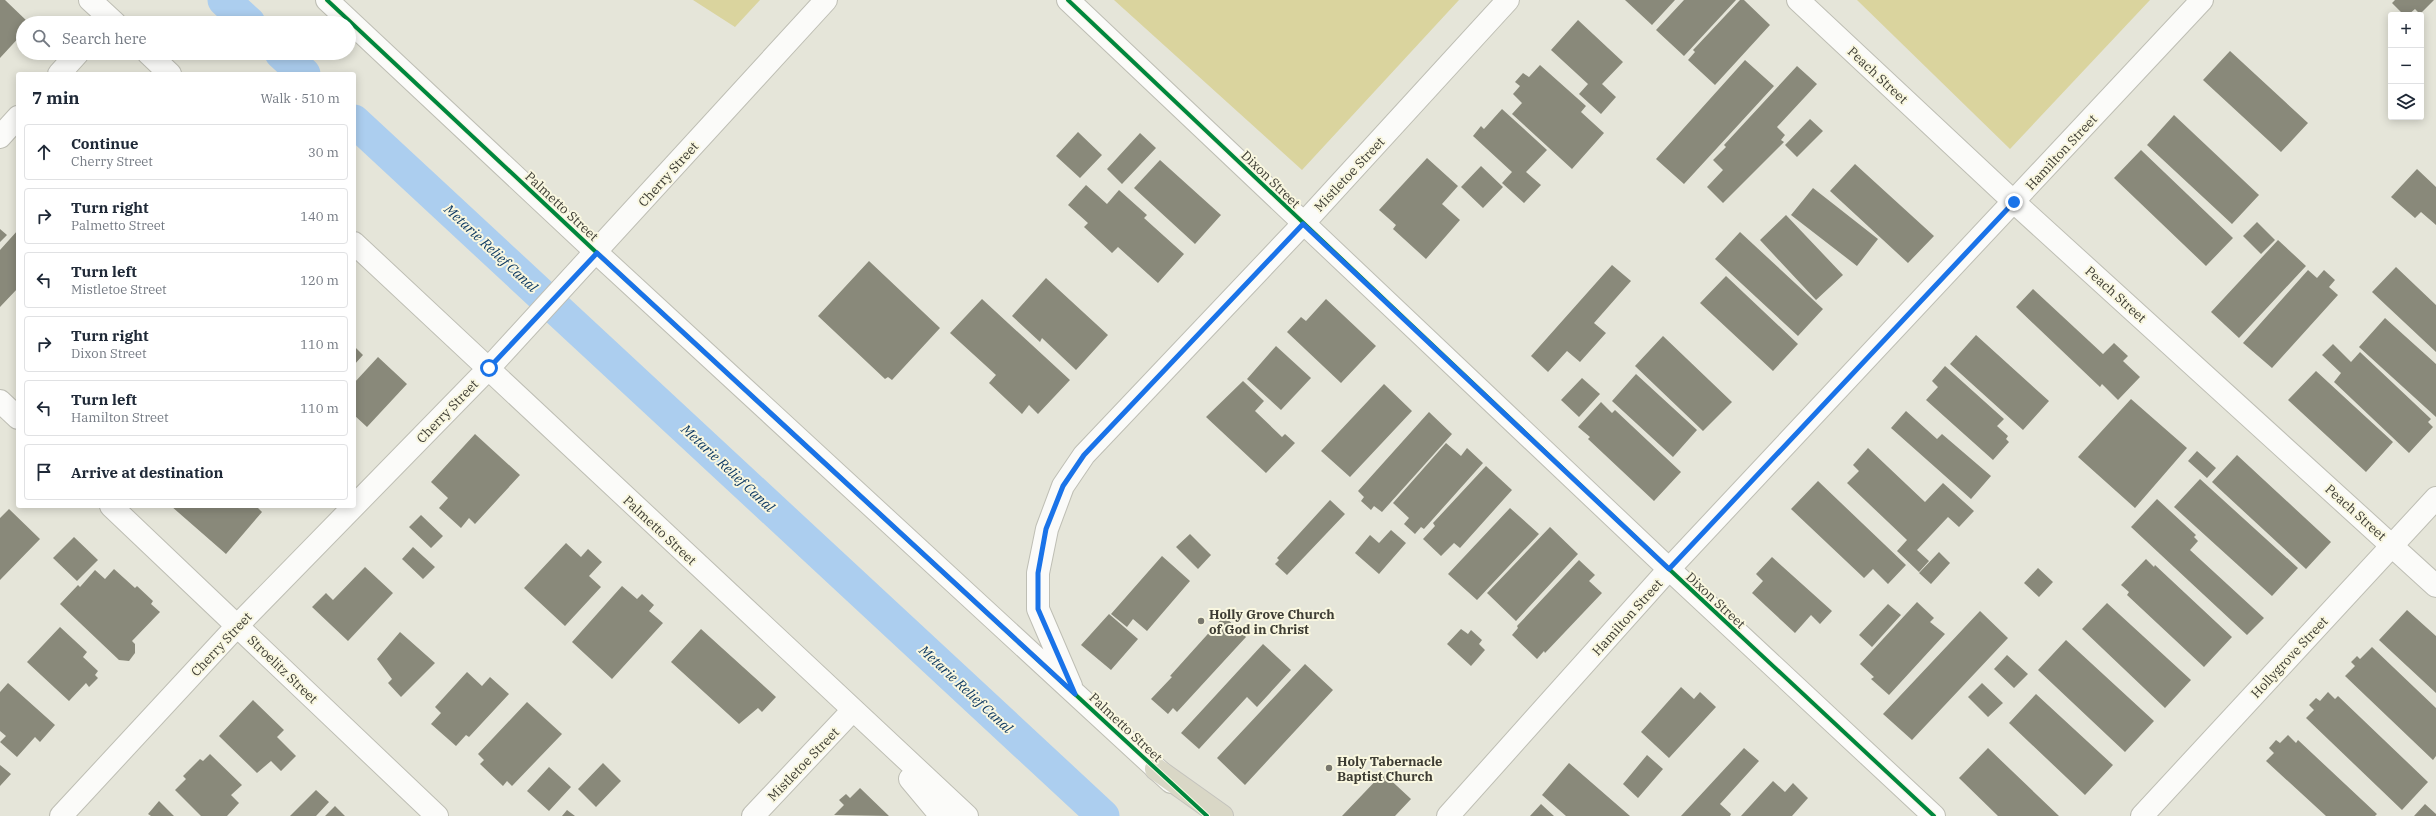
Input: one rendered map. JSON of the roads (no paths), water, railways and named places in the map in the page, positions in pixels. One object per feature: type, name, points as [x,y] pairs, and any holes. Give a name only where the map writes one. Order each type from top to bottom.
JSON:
[{"type":"highway","points":[[1156,769],[1222,816]]},
{"type":"street","points":[[90,0],[105,16]]},
{"type":"street","name":"Palmetto Street","points":[[327,0],[344,16]]},
{"type":"street","name":"Cherry Street","points":[[356,504],[496,360],[597,253],[826,0]]},
{"type":"street","name":"Dixon Street","points":[[1068,0],[1669,569],[1934,816]]},
{"type":"street","name":"Mistletoe Street","points":[[1075,694],[1038,609],[1038,573],[1045,536],[1063,486],[1084,455],[1303,224],[1508,0]]},
{"type":"street","name":"Peach Street","points":[[1798,0],[2014,202],[2436,586]]},
{"type":"street","name":"Hamilton Street","points":[[1448,816],[1669,569],[2202,0]]},
{"type":"street","name":"Palmetto Street","points":[[356,27],[597,253],[1207,816]]},
{"type":"street","points":[[61,72],[72,60]]},
{"type":"street","points":[[155,60],[168,72]]},
{"type":"street","points":[[0,136],[16,119]]},
{"type":"street","name":"Palmetto Street","points":[[356,245],[496,360],[852,711],[967,816]]},
{"type":"street","points":[[0,401],[16,416]]},
{"type":"street","name":"Hollygrove Street","points":[[2142,816],[2436,498]]},
{"type":"street","name":"Stroelitz Street","points":[[113,508],[437,816]]},
{"type":"street","name":"Cherry Street","points":[[61,816],[237,626],[352,508]]},
{"type":"street","points":[[852,711],[941,816]]},
{"type":"street","name":"Mistletoe Street","points":[[753,816],[852,711]]},
{"type":"waterway","name":"Metarie Relief Canal","points":[[224,0],[241,16]]},
{"type":"waterway","name":"Metarie Relief Canal","points":[[289,60],[302,72]]},
{"type":"waterway","name":"Metarie Relief Canal","points":[[356,123],[1103,816]]},
{"type":"place","name":"Holly Grove Church of God in Christ","points":[[1201,621]]},
{"type":"place","name":"Holy Tabernacle Baptist Church","points":[[1329,768]]}]
